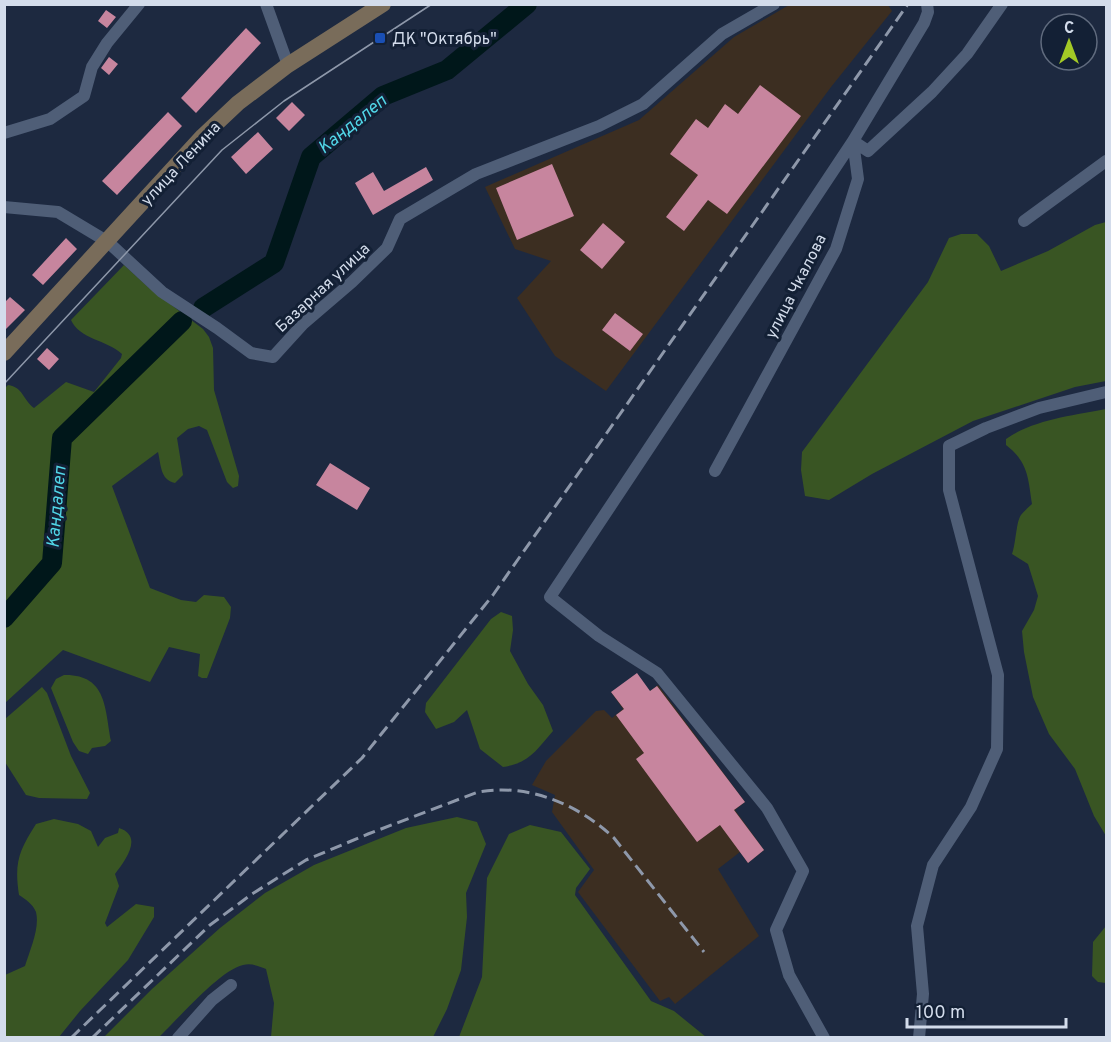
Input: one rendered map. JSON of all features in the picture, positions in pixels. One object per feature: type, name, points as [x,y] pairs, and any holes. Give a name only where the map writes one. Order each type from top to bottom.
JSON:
[{"type":"main road","name":"улица Ленина","points":[[4,353],[203,136],[238,103],[288,64],[383,4]]},
{"type":"street","points":[[4,133],[50,119],[84,96],[92,67],[107,43],[139,4]]},
{"type":"street","points":[[266,4],[288,64]]},
{"type":"street","name":"Базарная улица","points":[[108,242],[162,292],[251,353],[273,357],[303,324],[387,249],[400,219],[476,174],[599,126],[643,104],[722,34],[774,4]]},
{"type":"street","points":[[825,1038],[789,975],[776,930],[803,871],[767,808],[657,672],[599,636],[550,597],[853,141],[924,23],[928,12],[927,4]]},
{"type":"street","points":[[853,141],[868,151],[890,131],[932,92],[967,54],[1002,4]]},
{"type":"street","name":"улица Чкалова","points":[[715,471],[836,249],[858,179],[853,141]]},
{"type":"street","points":[[1024,221],[1107,161]]},
{"type":"street","points":[[4,207],[58,212],[108,242]]},
{"type":"street","points":[[919,1038],[923,994],[917,926],[933,865],[970,807],[997,749],[998,675],[949,490],[949,446],[986,428],[1040,408],[1107,392]]},
{"type":"street","points":[[178,1038],[212,1000],[231,985]]},
{"type":"shaded area","points":[[789,5],[888,5],[892,11],[831,87],[606,391],[555,356],[517,298],[551,261],[515,249],[485,187],[639,120],[734,37]]},
{"type":"shaded area","points":[[658,685],[745,802],[735,810],[764,850],[748,863],[740,852],[718,869],[759,936],[675,1004],[669,997],[660,1001],[578,892],[594,870],[552,812],[555,795],[532,785],[546,761],[596,711],[604,710],[612,718],[623,709],[611,692],[650,691]]},
{"type":"green space","points":[[1106,222],[1106,381],[1075,387],[973,421],[872,474],[829,500],[805,496],[801,470],[802,452],[928,282],[949,238],[961,234],[977,234],[989,246],[1001,271],[1048,251],[1095,225]]},
{"type":"green space","points":[[124,265],[149,288],[203,329],[209,337],[213,348],[214,390],[239,476],[238,486],[233,488],[227,482],[207,430],[199,426],[188,429],[177,438],[183,475],[175,483],[166,479],[158,452],[112,486],[150,588],[181,600],[196,602],[204,595],[224,597],[231,607],[230,618],[207,678],[198,676],[200,654],[169,647],[150,682],[63,650],[5,703],[5,388],[8,385],[17,388],[34,408],[66,382],[94,392],[122,354],[80,331],[71,320]]},
{"type":"green space","points":[[1106,409],[1106,836],[1094,816],[1075,769],[1049,734],[1033,697],[1022,631],[1034,610],[1038,596],[1028,564],[1012,554],[1019,518],[1032,504],[1026,471],[1019,458],[1006,445],[1006,439],[1041,423]]},
{"type":"green space","points":[[501,612],[512,616],[510,651],[528,684],[543,705],[553,731],[526,759],[503,767],[480,749],[467,710],[454,722],[436,729],[425,712],[426,703],[491,619]]},
{"type":"green space","points":[[64,675],[89,680],[96,687],[105,706],[111,741],[105,746],[92,748],[88,754],[79,751],[73,742],[51,688],[56,679]]},
{"type":"green space","points":[[42,687],[47,693],[71,756],[90,793],[87,799],[39,798],[26,795],[5,762],[5,719]]},
{"type":"green space","points":[[457,817],[477,822],[486,844],[466,893],[467,917],[461,970],[447,1009],[433,1037],[271,1037],[274,1003],[266,969],[249,964],[234,969],[211,985],[159,1037],[104,1037],[152,989],[220,928],[265,893],[314,865],[406,828]]},
{"type":"green space","points":[[54,819],[78,824],[91,831],[98,847],[105,838],[118,833],[119,828],[126,832],[130,837],[130,849],[115,874],[119,886],[105,923],[107,927],[136,904],[154,907],[154,917],[128,960],[59,1037],[5,1037],[5,975],[25,966],[37,925],[35,909],[19,895],[17,874],[19,857],[36,824]]},
{"type":"green space","points":[[530,825],[561,832],[590,869],[576,888],[575,895],[651,1001],[674,1011],[706,1037],[459,1037],[482,977],[487,878],[509,834]]},
{"type":"green space","points":[[1106,926],[1106,983],[1098,982],[1092,976],[1093,942]]},
{"type":"building","points":[[106,10],[116,17],[107,28],[98,21]]},
{"type":"building","points":[[246,28],[261,43],[196,113],[181,98]]},
{"type":"building","points":[[109,57],[118,64],[109,75],[101,68]]},
{"type":"building","points":[[760,85],[801,116],[727,214],[708,200],[684,231],[666,217],[698,175],[670,154],[696,119],[708,128],[725,104],[738,114]]},
{"type":"building","points":[[292,102],[305,115],[289,131],[276,118]]},
{"type":"building","points":[[168,112],[182,126],[117,195],[102,181]]},
{"type":"building","points":[[258,132],[273,149],[246,174],[231,157]]},
{"type":"building","points":[[552,164],[574,216],[517,240],[496,188]]},
{"type":"building","points":[[426,167],[433,180],[373,215],[355,183],[373,172],[384,191]]},
{"type":"building","points":[[603,223],[625,242],[602,269],[580,250]]},
{"type":"building","points":[[66,238],[77,249],[43,285],[32,275]]},
{"type":"building","points":[[10,297],[25,310],[4,331],[4,303]]},
{"type":"building","points":[[615,313],[643,334],[630,351],[602,330]]},
{"type":"building","points":[[47,348],[59,359],[49,370],[37,359]]},
{"type":"building","points":[[330,463],[370,488],[357,510],[316,485]]},
{"type":"building","points":[[637,673],[650,691],[657,686],[745,802],[734,810],[764,850],[748,863],[720,825],[697,842],[636,759],[644,753],[616,715],[624,709],[611,692]]},
{"type":"waterway","name":"Кандалеп","points":[[203,308],[274,263],[311,157],[383,96],[447,70],[527,4]]},
{"type":"waterway","name":"Кандалеп","points":[[4,618],[52,563],[62,438],[182,321]]},
{"type":"tram line","points":[[4,384],[222,150],[284,101],[432,4]]},
{"type":"railway","points":[[71,1038],[362,758],[493,595],[908,4]]},
{"type":"railway","points":[[92,1038],[210,925],[252,894],[306,860],[478,792],[497,790],[534,794],[551,799],[585,815],[614,838],[704,952]]},
{"type":"place","name":"ДК \"Октябрь\"","points":[[380,38]]}]
